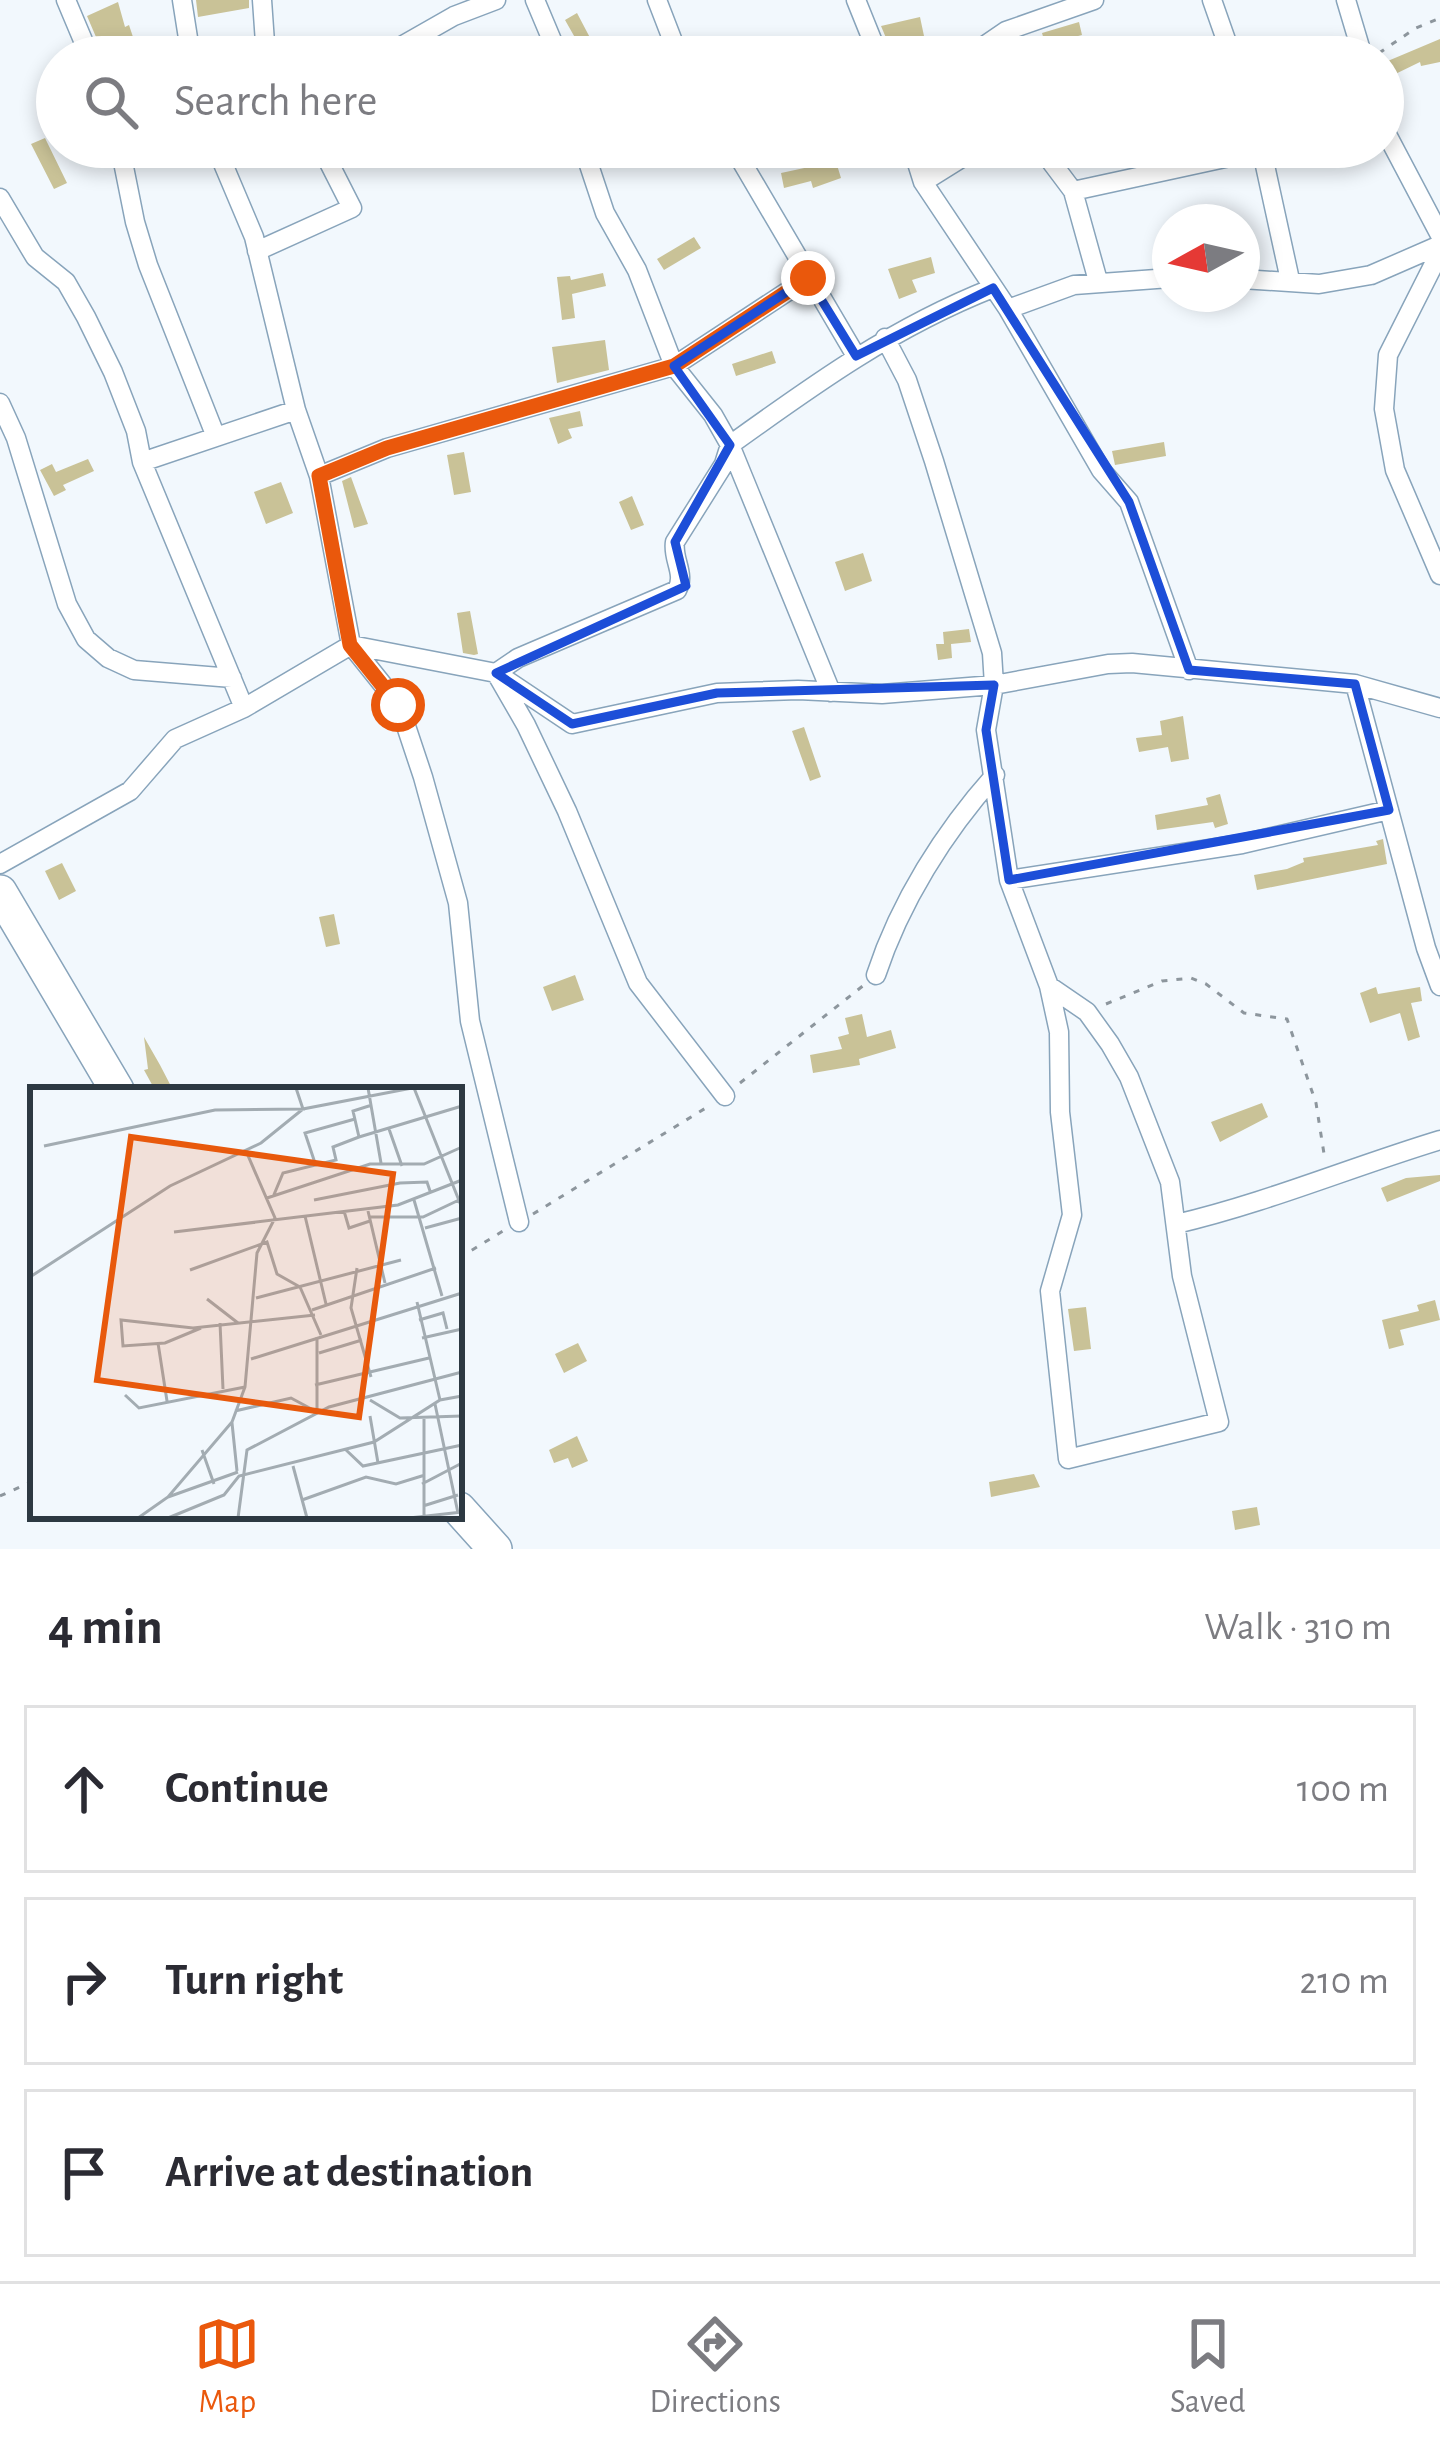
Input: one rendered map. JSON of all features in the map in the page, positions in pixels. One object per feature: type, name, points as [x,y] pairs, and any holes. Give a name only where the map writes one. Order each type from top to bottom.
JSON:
[{"type":"highway","points":[[0,892],[115,1087]]},
{"type":"highway","points":[[462,1512],[495,1549]]},
{"type":"street","points":[[66,0],[81,36]]},
{"type":"street","points":[[182,0],[187,36]]},
{"type":"street","points":[[262,0],[265,36]]},
{"type":"street","points":[[419,36],[496,0]]},
{"type":"street","points":[[535,0],[550,36]]},
{"type":"street","points":[[657,0],[671,36]]},
{"type":"street","points":[[856,0],[871,36]]},
{"type":"street","points":[[1012,36],[1036,19],[1094,0]]},
{"type":"street","points":[[1212,0],[1225,36]]},
{"type":"street","points":[[1346,0],[1357,36]]},
{"type":"street","points":[[1404,167],[1440,236]]},
{"type":"street","points":[[124,168],[148,265],[216,437]]},
{"type":"street","points":[[224,168],[257,251],[296,410],[319,476],[350,645],[398,705],[423,777],[458,903],[470,1021],[519,1222]]},
{"type":"street","points":[[257,251],[352,208],[332,168]]},
{"type":"street","points":[[590,168],[605,213],[637,270],[674,366],[730,445],[831,692]]},
{"type":"street","points":[[745,168],[856,356]]},
{"type":"street","points":[[919,168],[923,182],[1008,309],[1101,470],[1129,502],[1189,670]]},
{"type":"street","points":[[923,182],[945,168]]},
{"type":"street","points":[[1056,168],[1073,190],[1098,281]]},
{"type":"street","points":[[1073,190],[1174,168]]},
{"type":"street","points":[[1265,168],[1291,280]]},
{"type":"street","points":[[0,198],[35,257],[66,282],[113,372],[136,431],[142,462],[244,708]]},
{"type":"street","points":[[1260,279],[1319,284],[1371,275],[1440,249]]},
{"type":"street","points":[[1440,249],[1388,355],[1384,409],[1395,470],[1440,575]]},
{"type":"street","points":[[319,476],[387,448],[674,366],[808,278]]},
{"type":"street","points":[[1008,309],[1074,285],[1152,279]]},
{"type":"street","points":[[496,674],[518,658],[677,590],[681,575],[673,554],[676,542],[724,464],[730,445],[885,338],[930,313],[993,288]]},
{"type":"street","points":[[885,338],[907,380],[982,616],[994,685],[986,730],[1009,880],[1048,986],[1059,1032],[1060,1112],[1072,1215],[1050,1291],[1068,1459],[1219,1423],[1197,1349],[1170,1182],[1129,1077],[1087,1012],[1048,986]]},
{"type":"street","points":[[0,403],[67,604],[86,639],[108,658],[134,670],[232,678]]},
{"type":"street","points":[[142,462],[296,410]]},
{"type":"street","points":[[0,462],[20,453]]},
{"type":"street","points":[[0,864],[130,790],[175,739],[244,708],[350,645],[496,674],[572,724],[717,693],[882,694],[994,685],[1108,664],[1355,684],[1440,708]]},
{"type":"street","points":[[496,674],[567,811],[638,983],[725,1096]]},
{"type":"street","points":[[1355,684],[1440,986]]},
{"type":"street","points":[[876,975],[886,944],[956,818],[994,775]]},
{"type":"street","points":[[1009,880],[1242,844],[1389,810]]},
{"type":"street","points":[[1176,1224],[1328,1180],[1367,1162],[1440,1140]]},
{"type":"path","points":[[1404,36],[1440,18]]},
{"type":"path","points":[[462,1256],[725,1096],[876,975]]},
{"type":"path","points":[[1087,1012],[1162,981],[1191,978],[1244,1013],[1287,1019],[1316,1102],[1328,1180]]},
{"type":"path","points":[[0,1496],[30,1482]]},
{"type":"highlighted area","points":[[808,278],[856,356],[993,288],[1129,502],[1189,670],[1355,684],[1389,810],[1009,880],[986,730],[994,685],[717,693],[572,724],[496,673],[686,586],[675,542],[730,445],[674,366]]},
{"type":"building","points":[[196,0],[249,0],[249,8],[198,17]]},
{"type":"building","points":[[118,2],[133,36],[96,36],[87,16]]},
{"type":"building","points":[[577,13],[589,36],[574,36],[565,20]]},
{"type":"building","points":[[920,17],[924,36],[885,36],[881,26]]},
{"type":"building","points":[[1079,22],[1082,35],[1043,36]]},
{"type":"building","points":[[1440,39],[1440,62],[1421,66],[1420,62],[1404,70],[1404,54]]},
{"type":"building","points":[[43,168],[60,168],[67,183],[54,189]]},
{"type":"building","points":[[838,168],[841,178],[813,188],[811,181],[784,188],[781,173]]},
{"type":"building","points":[[694,237],[701,248],[664,270],[657,259]]},
{"type":"building","points":[[931,257],[935,273],[912,280],[917,292],[899,299],[888,269]]},
{"type":"building","points":[[603,273],[606,286],[572,294],[575,318],[562,320],[557,277],[570,276],[571,280]]},
{"type":"building","points":[[605,340],[609,370],[557,383],[552,347]]},
{"type":"building","points":[[772,351],[776,363],[736,376],[732,364]]},
{"type":"building","points":[[580,411],[583,426],[568,429],[572,438],[558,444],[549,418]]},
{"type":"building","points":[[1164,442],[1166,456],[1115,465],[1112,451]]},
{"type":"building","points":[[464,452],[471,492],[454,495],[447,455]]},
{"type":"building","points":[[88,459],[94,471],[63,485],[66,490],[54,496],[40,470],[52,464],[56,472]]},
{"type":"building","points":[[351,477],[368,524],[354,528],[342,481]]},
{"type":"building","points":[[281,482],[293,513],[266,524],[254,492]]},
{"type":"building","points":[[632,496],[644,525],[631,530],[619,502]]},
{"type":"building","points":[[863,553],[872,581],[845,591],[835,562]]},
{"type":"building","points":[[470,611],[478,654],[474,655],[463,653],[457,613]]},
{"type":"building","points":[[969,629],[971,642],[951,644],[952,658],[938,660],[936,644],[944,644],[943,632]]},
{"type":"building","points":[[1183,716],[1189,759],[1171,762],[1168,747],[1139,752],[1136,738],[1162,735],[1160,721]]},
{"type":"building","points":[[804,727],[821,777],[810,781],[792,731]]},
{"type":"building","points":[[1220,794],[1228,824],[1157,830],[1155,815],[1208,805],[1206,798]]},
{"type":"building","points":[[1383,839],[1387,864],[1257,890],[1254,875],[1287,869],[1304,862],[1303,858],[1378,845],[1376,841]]},
{"type":"building","points":[[62,863],[76,891],[59,900],[45,871]]},
{"type":"building","points":[[334,914],[340,944],[326,947],[319,917]]},
{"type":"building","points":[[575,975],[584,1000],[552,1011],[543,987]]},
{"type":"building","points":[[1376,987],[1378,994],[1420,987],[1422,1001],[1411,1003],[1420,1037],[1408,1041],[1400,1013],[1370,1023],[1360,993]]},
{"type":"building","points":[[862,1014],[867,1037],[891,1030],[896,1048],[859,1059],[860,1065],[813,1073],[810,1055],[842,1049],[838,1037],[849,1034],[845,1018]]},
{"type":"building","points":[[144,1037],[171,1087],[153,1087],[144,1070],[148,1069]]},
{"type":"building","points":[[1262,1103],[1268,1117],[1220,1142],[1211,1122]]},
{"type":"building","points":[[1440,1175],[1440,1181],[1387,1202],[1381,1188],[1406,1178]]},
{"type":"building","points":[[1435,1300],[1440,1320],[1400,1330],[1404,1345],[1389,1349],[1382,1320],[1419,1311],[1417,1305]]},
{"type":"building","points":[[1086,1307],[1091,1349],[1074,1351],[1068,1309]]},
{"type":"building","points":[[578,1343],[587,1361],[564,1373],[555,1354]]},
{"type":"building","points":[[577,1436],[588,1461],[572,1468],[568,1458],[554,1463],[549,1450]]},
{"type":"building","points":[[1034,1474],[1040,1487],[991,1497],[989,1482]]},
{"type":"building","points":[[1257,1507],[1260,1525],[1235,1530],[1232,1511]]},
{"type":"route","points":[[398,705],[350,645],[319,476],[387,448],[674,366],[808,278]]}]
